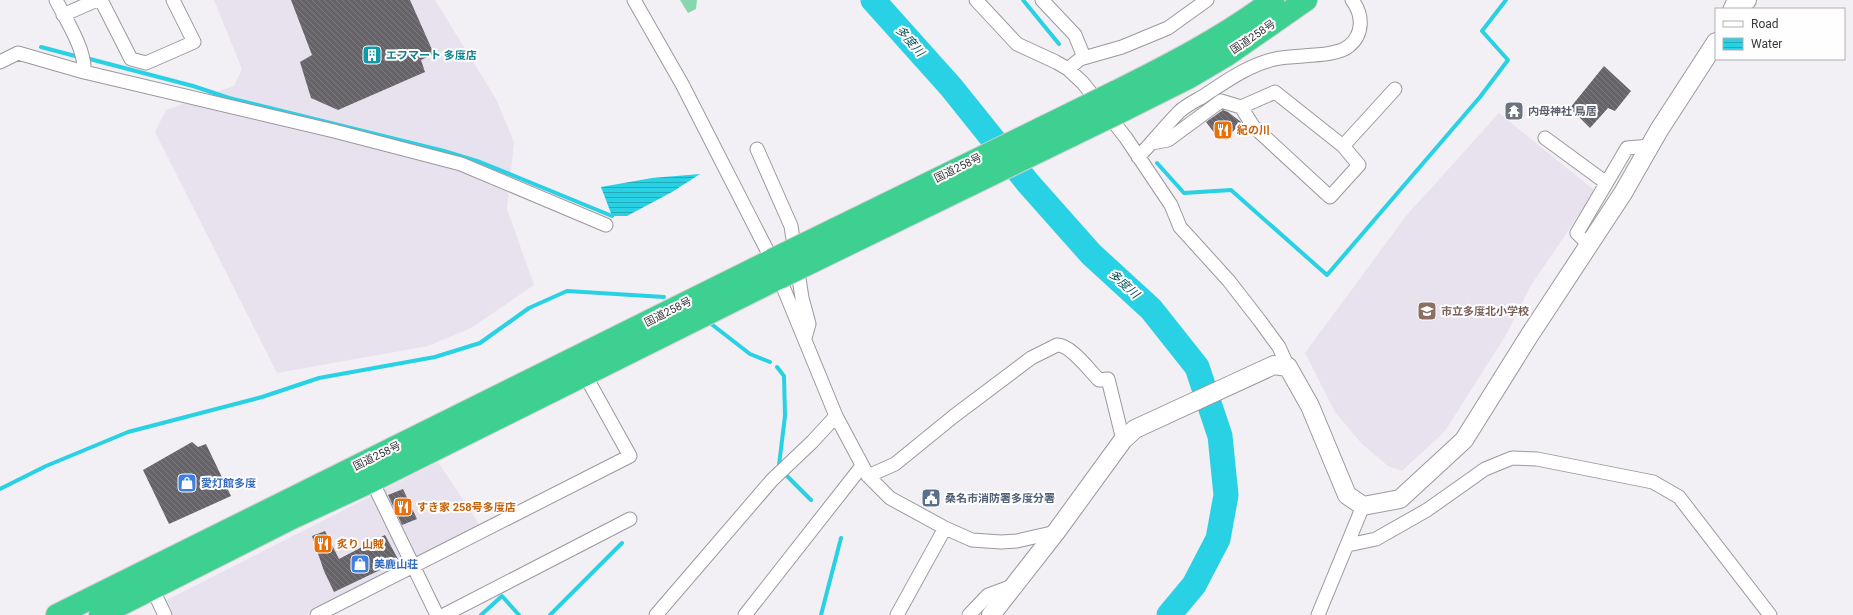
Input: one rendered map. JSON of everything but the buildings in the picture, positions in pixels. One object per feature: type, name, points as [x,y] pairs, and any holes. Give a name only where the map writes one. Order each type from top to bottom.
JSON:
[{"type":"highway","name":"国道258号","points":[[56,615],[148,580],[292,518],[372,481],[592,364],[1171,64],[1222,34],[1273,0]]},
{"type":"highway","name":"国道258号","points":[[776,269],[1128,108],[1188,78],[1227,55],[1306,0]]},
{"type":"highway","name":"国道258号","points":[[100,615],[148,580],[592,364]]},
{"type":"street","points":[[56,0],[81,51],[84,69]]},
{"type":"street","points":[[63,15],[97,0]]},
{"type":"street","points":[[101,0],[131,59],[146,63],[194,42],[173,0]]},
{"type":"street","points":[[634,0],[682,84],[776,269],[836,416],[865,471],[890,498],[945,528],[972,540],[990,542],[1017,541],[1056,532]]},
{"type":"street","points":[[976,0],[1017,44],[1068,69],[1083,83],[1138,157],[1171,205],[1180,226],[1229,281],[1279,347],[1288,367],[1310,406],[1347,495],[1363,506],[1400,499],[1464,440],[1589,245],[1715,44]]},
{"type":"street","points":[[1042,0],[1075,35],[1084,58]]},
{"type":"street","points":[[1068,69],[1080,59],[1122,47],[1168,28],[1207,0]]},
{"type":"street","points":[[1138,157],[1180,110],[1245,70],[1274,59],[1339,52],[1349,47],[1356,39],[1360,28],[1360,17],[1357,7],[1352,0]]},
{"type":"street","points":[[1740,8],[1747,0]]},
{"type":"street","points":[[0,62],[18,53],[461,164],[606,225]]},
{"type":"street","points":[[1343,146],[1395,89]]},
{"type":"street","points":[[1152,143],[1168,140],[1221,101],[1242,107],[1275,92],[1343,146],[1359,165],[1330,197],[1253,126],[1242,107]]},
{"type":"street","points":[[1545,138],[1605,182]]},
{"type":"street","points":[[1589,245],[1577,233],[1605,182],[1627,148],[1650,146]]},
{"type":"street","points":[[757,149],[791,226],[802,298],[809,324],[804,338]]},
{"type":"street","points":[[745,615],[865,471],[895,464],[954,416],[1031,358],[1057,345],[1068,348],[1099,380],[1108,379],[1129,434]]},
{"type":"street","points":[[317,615],[630,456],[592,364]]},
{"type":"street","points":[[991,615],[1056,532],[1129,434],[1263,369],[1274,365],[1288,367]]},
{"type":"street","points":[[656,615],[772,480],[812,442],[836,416]]},
{"type":"street","points":[[1348,545],[1376,539],[1427,510],[1485,469],[1512,458],[1537,459],[1653,482],[1679,497],[1770,615]]},
{"type":"street","points":[[372,481],[415,566],[435,614],[630,519]]},
{"type":"street","points":[[1318,615],[1363,506]]},
{"type":"street","points":[[896,615],[945,528]]},
{"type":"street","points":[[148,580],[165,615]]},
{"type":"street","points":[[969,615],[988,595],[1015,585]]},
{"type":"shaded area","points":[[214,0],[435,0],[496,99],[514,142],[507,209],[534,285],[471,328],[428,346],[277,373],[155,132],[166,110],[234,86],[242,69]]},
{"type":"shaded area","name":"市立多度北小学校","points":[[1499,113],[1595,191],[1530,287],[1506,335],[1445,431],[1402,471],[1388,466],[1362,444],[1335,412],[1305,353],[1406,216]]},
{"type":"shaded area","points":[[438,462],[479,524],[306,615],[174,615],[167,600]]},
{"type":"green space","points":[[680,0],[697,0],[696,9],[688,13]]},
{"type":"water","points":[[700,174],[672,192],[627,216],[612,216],[601,187],[652,178]]},
{"type":"waterway","name":"多度川","points":[[873,0],[951,87],[1028,183],[1091,254],[1151,309],[1197,367],[1220,436],[1226,495],[1218,539],[1194,585],[1169,615]]},
{"type":"waterway","points":[[1023,0],[1059,44]]},
{"type":"waterway","points":[[1157,163],[1184,193],[1231,190],[1327,275],[1480,97],[1508,60],[1482,31],[1506,0]]},
{"type":"waterway","points":[[41,47],[79,57]]},
{"type":"waterway","points":[[86,58],[193,86],[229,98],[444,151],[480,162],[612,216]]},
{"type":"waterway","points":[[0,489],[46,466],[128,432],[262,397],[319,378],[435,357],[480,343],[529,308],[567,291],[664,297]]},
{"type":"waterway","points":[[710,323],[750,354],[770,362]]},
{"type":"waterway","points":[[777,367],[784,376],[785,416],[779,465]]},
{"type":"waterway","points":[[786,475],[811,500]]},
{"type":"waterway","points":[[821,615],[841,538]]},
{"type":"waterway","points":[[550,615],[622,543]]},
{"type":"waterway","points":[[481,615],[502,596],[519,615]]},
{"type":"place","name":"エフマート 多度店","points":[[372,55]]},
{"type":"place","name":"内母神社 鳥居","points":[[1514,111]]},
{"type":"place","name":"紀の川","points":[[1223,130]]},
{"type":"place","name":"市立多度北小学校","points":[[1427,311]]},
{"type":"place","name":"愛灯館多度","points":[[187,483]]},
{"type":"place","name":"桑名市消防署多度分署","points":[[931,498]]},
{"type":"place","name":"すき家 258号多度店","points":[[403,507]]},
{"type":"place","name":"炙り 山賊","points":[[323,544]]},
{"type":"place","name":"美鹿山荘","points":[[360,564]]}]
